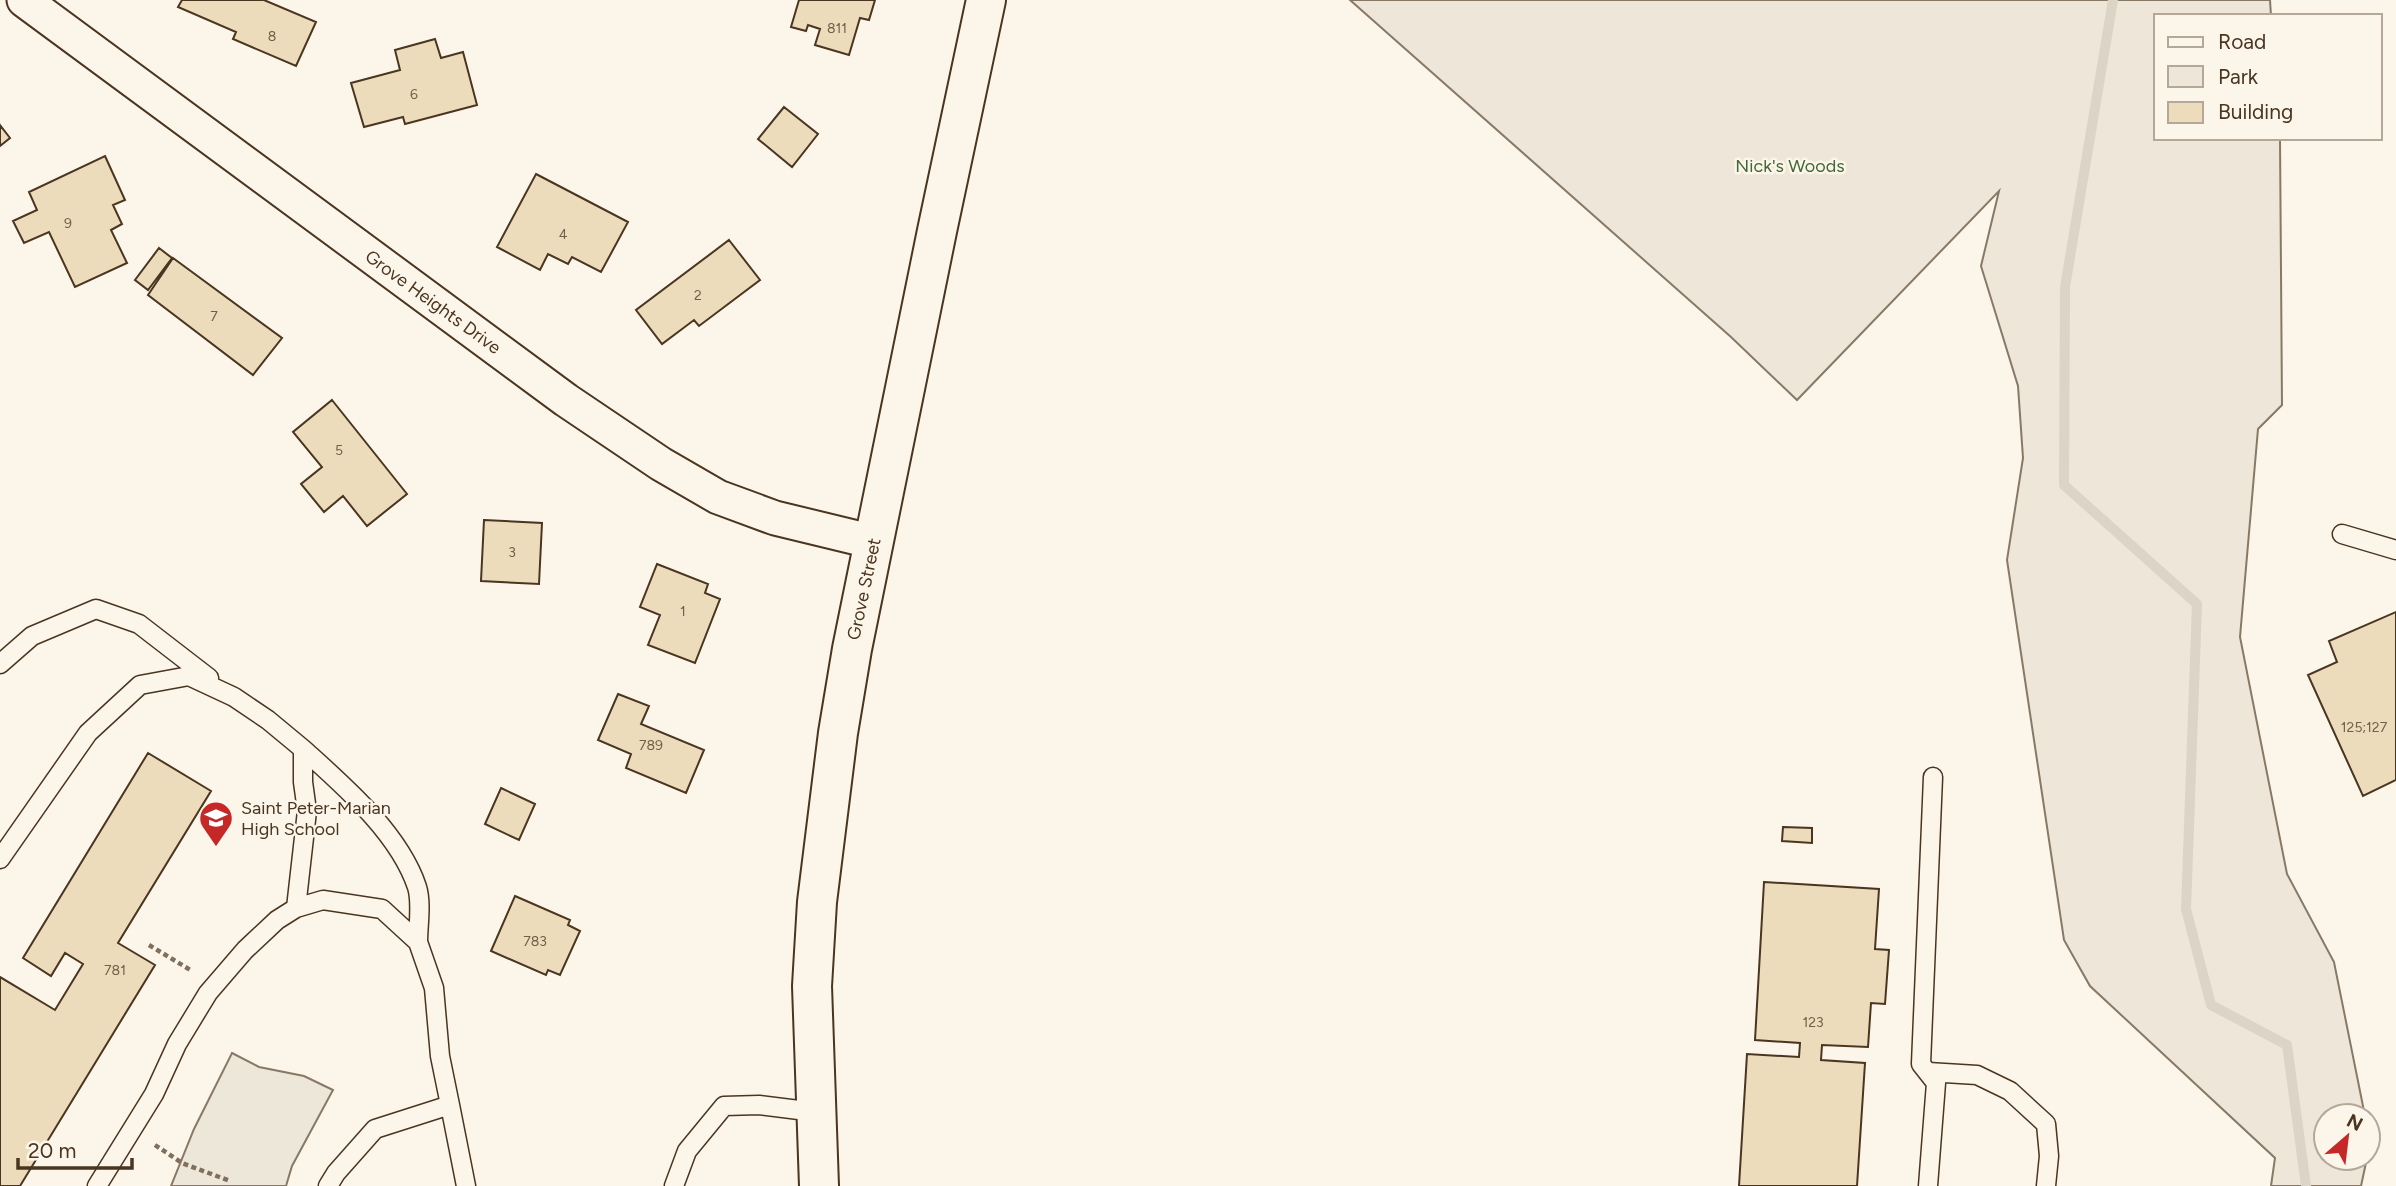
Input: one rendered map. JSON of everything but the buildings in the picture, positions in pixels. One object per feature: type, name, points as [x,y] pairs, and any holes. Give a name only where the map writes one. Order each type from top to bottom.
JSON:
[{"type":"main road","name":"Grove Street","points":[[819,1186],[812,986],[817,902],[838,733],[874,542],[986,0]]},
{"type":"street","name":"Grove Heights Drive","points":[[24,0],[566,400],[661,464],[718,497],[775,518],[874,542]]},
{"type":"lane","points":[[2342,534],[2396,550]]},
{"type":"lane","points":[[0,664],[33,636],[96,608],[139,624],[268,720],[346,787],[398,848],[418,889],[418,942],[434,988],[440,1056],[466,1186]]},
{"type":"lane","points":[[0,859],[88,733],[140,685],[189,676],[234,696]]},
{"type":"lane","points":[[296,908],[307,811],[303,782],[303,749]]},
{"type":"lane","points":[[1928,1186],[1936,1083],[1920,1063],[1933,777]]},
{"type":"lane","points":[[97,1186],[154,1094],[177,1044],[208,993],[245,950],[277,920],[296,908],[323,900],[382,909],[418,942]]},
{"type":"lane","points":[[1928,1072],[1976,1075],[2010,1091],[2046,1124],[2049,1156],[2046,1186]]},
{"type":"lane","points":[[328,1186],[375,1129],[450,1105]]},
{"type":"lane","points":[[674,1186],[687,1152],[724,1106],[759,1105],[815,1112]]},
{"type":"path","points":[[152,1143],[182,1163],[230,1181]]},
{"type":"green space","name":"Nick's Woods","points":[[1350,0],[2270,0],[2271,14],[2154,14],[2154,140],[2280,140],[2282,405],[2258,429],[2240,637],[2287,874],[2334,962],[2362,1102],[2312,1102],[2312,1172],[2364,1172],[2361,1186],[2271,1186],[2275,1158],[2090,986],[2064,940],[2007,560],[2023,458],[2018,386],[1981,266],[1999,191],[1797,400],[1731,337]]},
{"type":"shaded area","points":[[232,1053],[259,1067],[304,1076],[333,1090],[292,1166],[286,1186],[171,1186],[194,1129]]},
{"type":"waterway","points":[[2113,0],[2065,287],[2064,485],[2197,604],[2186,909],[2211,1005],[2287,1045],[2306,1186]]},
{"type":"place","name":"Saint Peter-Marian High School","points":[[216,848]]}]
